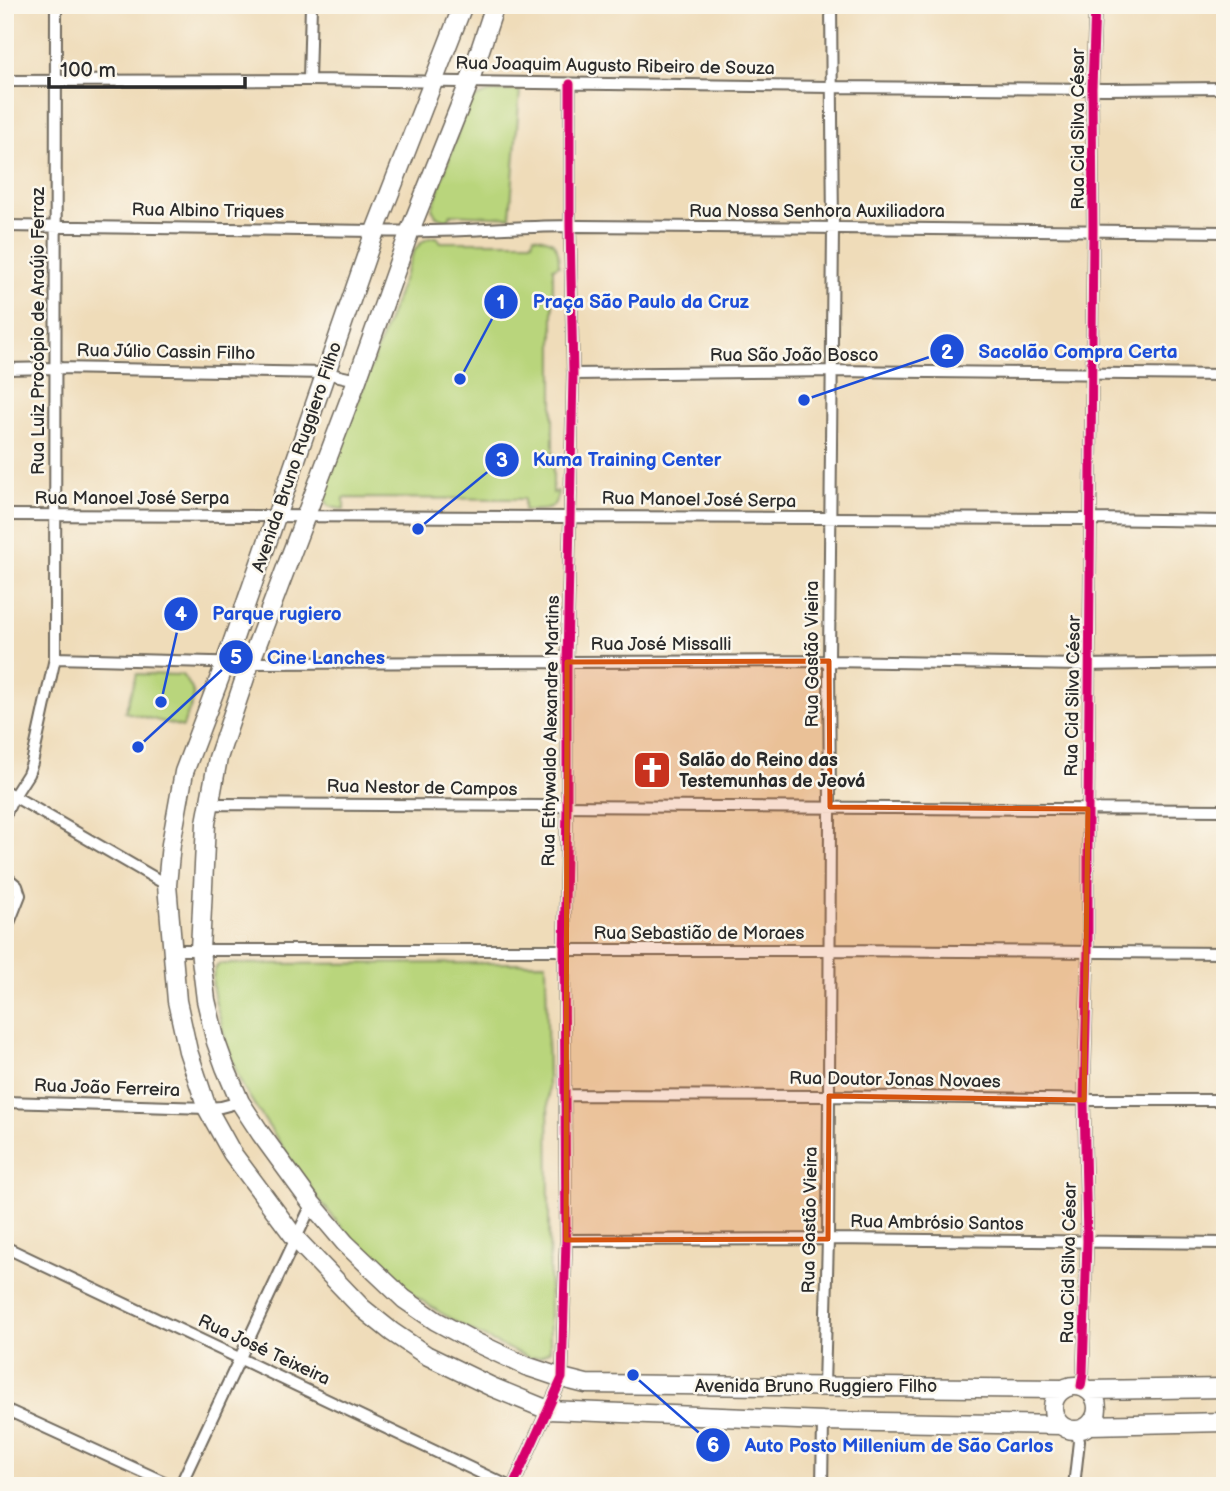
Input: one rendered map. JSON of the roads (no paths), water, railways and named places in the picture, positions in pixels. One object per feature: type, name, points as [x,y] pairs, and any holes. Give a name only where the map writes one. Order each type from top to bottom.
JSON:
[{"type":"main road","name":"Avenida Bruno Ruggiero Filho","points":[[463,5],[375,230],[226,661],[184,772],[167,885],[177,1001],[188,1051],[207,1108],[232,1153],[296,1240],[362,1308],[426,1355],[548,1410],[822,1421],[1075,1426],[1225,1422]]},
{"type":"main road","name":"Avenida Bruno Ruggiero Filho","points":[[495,5],[469,83],[409,233],[357,380],[250,663],[218,758],[208,805],[200,950],[206,1000],[216,1042],[240,1102],[312,1204],[345,1243],[404,1299],[436,1321],[477,1343],[526,1366],[562,1378],[586,1384],[1225,1388]]},
{"type":"main road","points":[[1077,1389],[1093,1395],[1096,1414],[1075,1426],[1056,1420],[1054,1400],[1077,1389]]},
{"type":"street","name":"Rua Luiz Procópio de Araújo Ferraz","points":[[5,815],[10,794],[29,775],[55,658],[56,5]]},
{"type":"street","points":[[309,80],[311,5]]},
{"type":"street","name":"Rua Gastão Vieira","points":[[824,1386],[828,1239],[831,807],[831,5]]},
{"type":"street","name":"Rua Cid Silva César","points":[[1077,1389],[1083,1374],[1087,1241],[1084,1100],[1088,951],[1092,89],[1095,5]]},
{"type":"street","name":"Rua Joaquim Augusto Ribeiro de Souza","points":[[5,81],[309,80],[831,87],[1225,88]]},
{"type":"street","name":"Rua Ethywaldo Alexandre Martins","points":[[562,1378],[567,662],[573,374],[569,226],[570,84]]},
{"type":"street","name":"Rua Albino Triques","points":[[5,226],[375,230],[409,233]]},
{"type":"street","name":"Rua Nossa Senhora Auxiliadora","points":[[409,233],[569,226],[1225,232]]},
{"type":"street","name":"Rua Júlio Cassin Filho","points":[[5,369],[326,373],[357,380]]},
{"type":"street","name":"Rua São João Bosco","points":[[573,374],[832,371],[1225,375]]},
{"type":"street","name":"Rua Manoel José Serpa","points":[[5,515],[1225,521]]},
{"type":"street","name":"Rua José Missalli","points":[[55,658],[250,663],[1225,663]]},
{"type":"street","points":[[10,794],[167,885]]},
{"type":"street","name":"Rua Nestor de Campos","points":[[208,805],[1225,810]]},
{"type":"street","points":[[5,876],[17,886],[20,895],[5,933]]},
{"type":"street","name":"Rua Sebastião de Moraes","points":[[173,950],[1225,953]]},
{"type":"street","name":"Rua Doutor Jonas Novaes","points":[[566,1095],[1225,1100]]},
{"type":"street","name":"Rua João Ferreira","points":[[5,1102],[207,1108],[240,1102]]},
{"type":"street","points":[[180,1486],[312,1204]]},
{"type":"street","name":"Rua Ambrósio Santos","points":[[565,1240],[828,1239],[1225,1243]]},
{"type":"street","name":"Rua José Teixeira","points":[[5,1247],[510,1486]]},
{"type":"street","points":[[510,1486],[562,1378]]},
{"type":"street","points":[[5,1409],[173,1486]]},
{"type":"street","points":[[821,1486],[822,1421]]},
{"type":"street","points":[[1074,1486],[1079,1441],[1075,1426]]},
{"type":"place","name":"Praça São Paulo da Cruz","points":[[460,379]]},
{"type":"place","name":"Sacolão Compra Certa","points":[[804,400]]},
{"type":"place","name":"Kuma Training Center","points":[[418,529]]},
{"type":"place","name":"Parque rugiero","points":[[161,702]]},
{"type":"place","name":"Cine Lanches","points":[[138,747]]},
{"type":"place","name":"Salão do Reino das Testemunhas de Jeová","points":[[652,770]]},
{"type":"place","name":"Auto Posto Millenium de São Carlos","points":[[633,1375]]}]
